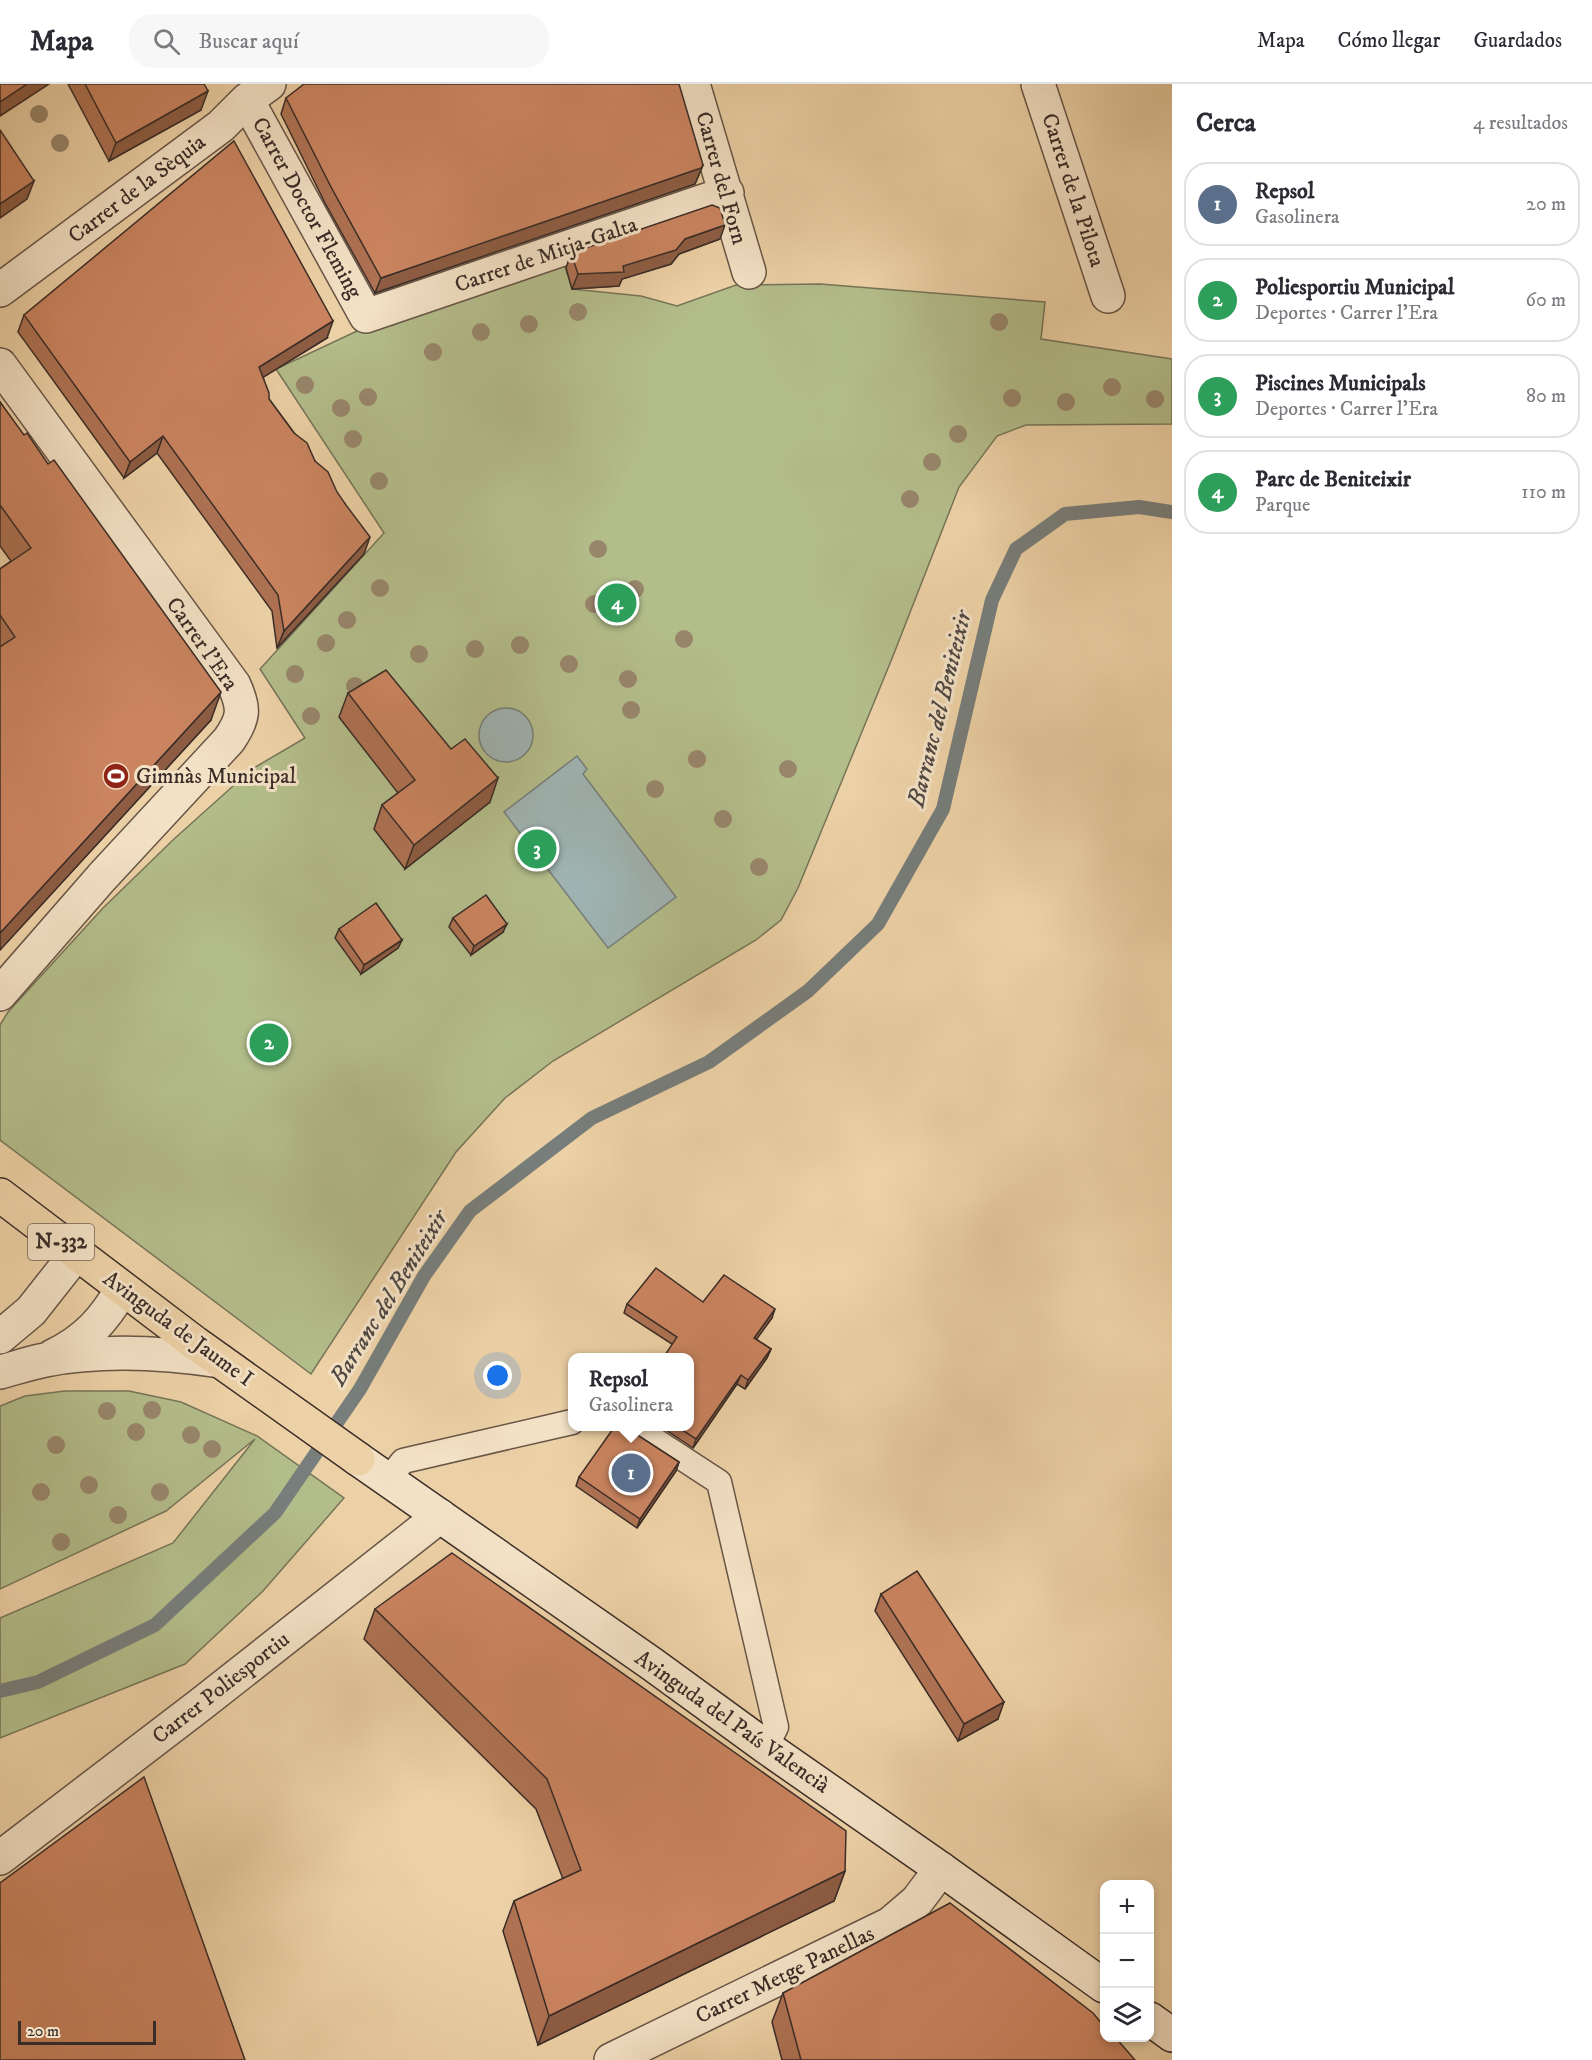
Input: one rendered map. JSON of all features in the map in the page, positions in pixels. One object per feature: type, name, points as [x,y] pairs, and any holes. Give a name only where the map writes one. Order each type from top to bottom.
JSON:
[{"type":"highway","name":"Avinguda de Jaume I","points":[[0,1195],[122,1289],[358,1459]]},
{"type":"street","name":"Carrer del Forn","points":[[693,84],[749,272]]},
{"type":"street","name":"Carrer de la Pilota","points":[[1038,84],[1107,296]]},
{"type":"street","name":"Carrer de la Sèquia","points":[[0,290],[221,126],[258,92]]},
{"type":"street","name":"Carrer Doctor Fleming","points":[[258,92],[366,316]]},
{"type":"street","name":"Carrer de Mitja-Galta","points":[[366,316],[727,193]]},
{"type":"street","name":"Carrer l'Era","points":[[0,365],[234,685],[239,697],[242,719],[229,740],[102,877],[0,994]]},
{"type":"street","points":[[0,1337],[31,1311],[76,1254]]},
{"type":"street","points":[[43,1360],[66,1349],[93,1330],[110,1310],[122,1289]]},
{"type":"street","points":[[0,1372],[43,1360],[80,1355],[174,1354],[220,1361]]},
{"type":"street","name":"Avinguda del País Valencià","points":[[358,1459],[652,1664],[1100,1983]]},
{"type":"street","name":"Carrer Poliesportiu","points":[[0,1858],[200,1705],[440,1516]]},
{"type":"street","name":"Carrer Metge Panellas","points":[[611,2060],[890,1924],[917,1901],[941,1869]]},
{"type":"street","points":[[1154,2022],[1172,2035]]},
{"type":"lane","points":[[387,1481],[403,1461],[568,1423]]},
{"type":"lane","points":[[641,1431],[719,1482],[776,1727],[766,1747]]},
{"type":"green space","points":[[564,263],[572,289],[641,296],[677,306],[736,285],[820,284],[1045,302],[1041,339],[1172,359],[1172,424],[1026,425],[997,436],[959,487],[798,888],[781,920],[756,940],[553,1061],[505,1098],[456,1152],[311,1374],[0,1140],[0,1025],[8,1012],[103,908],[174,839],[252,769],[305,738],[260,669],[384,533],[276,369],[355,332]]},
{"type":"green space","points":[[65,1391],[129,1391],[181,1402],[257,1436],[344,1498],[263,1591],[185,1664],[0,1738],[0,1618],[173,1543],[255,1439],[166,1511],[0,1589],[0,1406],[25,1396]]},
{"type":"shaded area","points":[[501,708],[511,708],[521,712],[529,720],[533,735],[529,750],[521,758],[511,762],[501,762],[491,758],[483,750],[479,740],[479,730],[483,720],[491,712]]},
{"type":"shaded area","points":[[577,756],[587,769],[583,774],[676,897],[608,948],[504,812]]},
{"type":"building","points":[[0,84],[27,84],[0,102]]},
{"type":"building","points":[[85,84],[204,84],[208,91],[116,143]]},
{"type":"building","points":[[304,84],[679,84],[703,165],[701,168],[381,278],[286,98]]},
{"type":"building","points":[[0,130],[34,181],[0,204]]},
{"type":"building","points":[[234,141],[333,321],[259,367],[269,399],[294,433],[307,443],[315,461],[328,472],[337,492],[370,537],[284,631],[278,595],[163,436],[130,462],[24,315]]},
{"type":"building","points":[[712,205],[720,208],[725,225],[685,239],[676,250],[623,266],[624,272],[578,274],[571,253]]},
{"type":"building","points":[[0,402],[24,435],[27,433],[48,464],[54,460],[221,692],[0,933],[0,647],[15,637],[0,615],[0,569],[31,548],[0,505]]},
{"type":"building","points":[[386,670],[451,749],[465,739],[498,778],[414,845],[382,805],[415,780],[348,693]]},
{"type":"building","points":[[486,895],[507,924],[474,946],[453,918]]},
{"type":"building","points":[[376,903],[402,940],[364,965],[339,929]]},
{"type":"building","points":[[656,1268],[703,1302],[724,1275],[775,1309],[754,1338],[771,1349],[748,1380],[741,1375],[696,1439],[684,1431],[694,1431],[694,1353],[666,1353],[677,1337],[627,1304]]},
{"type":"building","points":[[611,1431],[631,1431],[679,1462],[640,1519],[579,1477]]},
{"type":"building","points":[[452,1553],[846,1831],[845,1871],[549,2016],[514,1901],[581,1870],[547,1779],[375,1609]]},
{"type":"building","points":[[917,1571],[1004,1702],[964,1724],[881,1594]]},
{"type":"building","points":[[144,1777],[245,2060],[0,2060],[0,1883]]},
{"type":"building","points":[[950,1903],[1093,2013],[1100,2021],[1100,2042],[1119,2042],[1135,2060],[801,2060],[783,1993]]},
{"type":"waterway","name":"Barranc del Beniteixir","points":[[0,1691],[38,1682],[155,1625],[275,1513],[360,1389],[424,1276],[470,1211],[592,1118],[709,1062],[808,991],[878,924],[943,809],[992,600],[1016,549],[1065,514],[1139,507],[1172,512]]},
{"type":"place","name":"Parc de Beniteixir","points":[[617,603]]},
{"type":"place","name":"Gimnàs Municipal","points":[[116,776]]},
{"type":"place","name":"Piscines Municipals","points":[[537,849]]},
{"type":"place","name":"Poliesportiu Municipal","points":[[269,1043]]},
{"type":"place","name":"Repsol","points":[[631,1473]]}]
